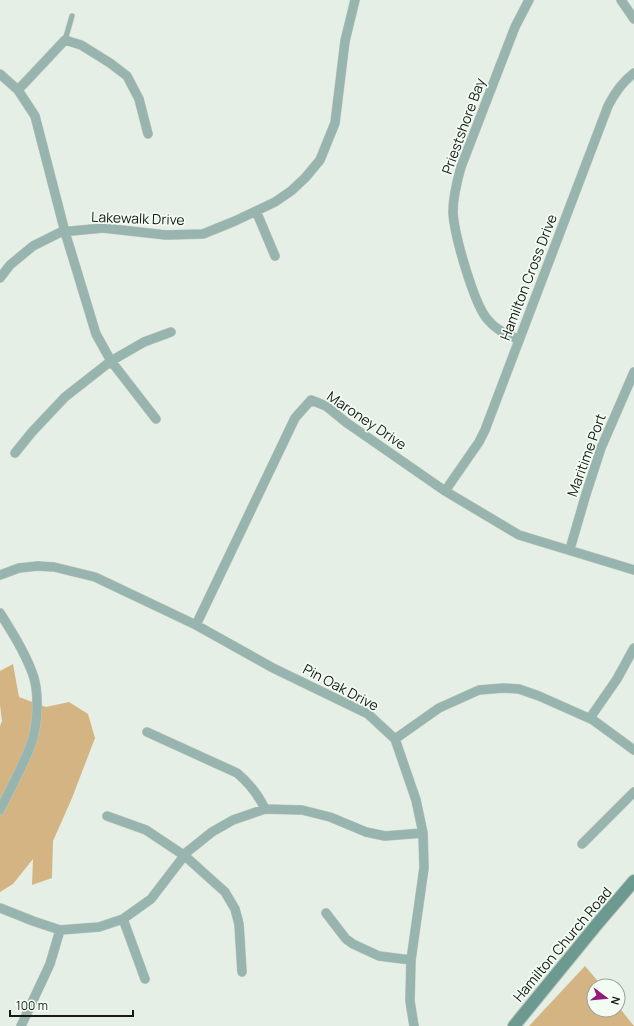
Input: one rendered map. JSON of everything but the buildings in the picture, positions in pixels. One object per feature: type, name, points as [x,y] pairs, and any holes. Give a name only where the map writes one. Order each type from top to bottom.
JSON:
[{"type":"street","name":"Lakewalk Drive","points":[[0,278],[10,265],[33,246],[62,232],[103,228],[166,235],[203,234],[275,202],[291,192],[320,160],[335,123],[345,41],[355,0]]},
{"type":"street","name":"Priestshore Bay","points":[[519,340],[493,326],[482,312],[476,299],[462,256],[453,212],[457,180],[461,167],[515,28],[529,0]]},
{"type":"street","points":[[621,0],[634,19]]},
{"type":"street","points":[[18,90],[65,40],[81,45],[110,63],[127,76],[139,99],[148,134]]},
{"type":"street","name":"Hamilton Cross Drive","points":[[445,491],[479,442],[485,430],[608,106],[619,87],[634,73]]},
{"type":"street","points":[[0,74],[18,90],[35,116],[65,232],[96,334],[111,361],[156,419]]},
{"type":"street","points":[[256,210],[275,256]]},
{"type":"street","points":[[15,453],[32,432],[65,397],[111,361],[144,342],[170,332]]},
{"type":"street","name":"Maritime Port","points":[[570,550],[601,448],[634,372]]},
{"type":"street","name":"Maroney Drive","points":[[196,625],[295,418],[311,400],[326,406],[347,423],[445,491],[519,535],[634,570]]},
{"type":"street","name":"Pin Oak Drive","points":[[0,575],[20,568],[38,566],[54,567],[84,573],[196,625],[273,668],[368,714],[395,739],[416,800],[423,833],[424,868],[411,960],[410,1001],[414,1026]]},
{"type":"street","points":[[0,613],[22,650],[33,673],[37,697],[36,722],[30,746],[0,810]]},
{"type":"street","points":[[590,718],[617,679],[634,648]]},
{"type":"street","points":[[395,739],[439,708],[478,690],[504,688],[519,689],[590,718],[634,750]]},
{"type":"street","points":[[147,732],[237,772],[248,782],[260,797],[265,809]]},
{"type":"street","points":[[582,844],[634,792]]},
{"type":"street","points":[[0,908],[60,930],[99,927],[123,919],[151,899],[185,856],[212,832],[232,820],[265,809],[302,810],[330,817],[366,832],[385,836],[423,833]]},
{"type":"street","points":[[107,816],[146,830],[185,856],[219,886],[231,900],[239,924],[242,972]]},
{"type":"street","name":"Hamilton Church Road","points":[[514,1026],[634,881]]},
{"type":"street","points":[[326,913],[346,939],[353,944],[379,956],[411,960]]},
{"type":"street","points":[[123,919],[145,979]]},
{"type":"street","points":[[21,1026],[50,964],[60,930]]},
{"type":"lane","points":[[65,40],[72,16]]},
{"type":"shaded area","points":[[13,664],[19,697],[46,707],[69,702],[88,714],[95,738],[72,798],[53,841],[52,878],[32,885],[33,859],[13,884],[0,892],[0,726],[2,721],[0,705],[0,671]]},
{"type":"shaded area","points":[[585,966],[595,978],[586,978],[586,1018],[626,1018],[626,1016],[634,1026],[529,1026]]}]
